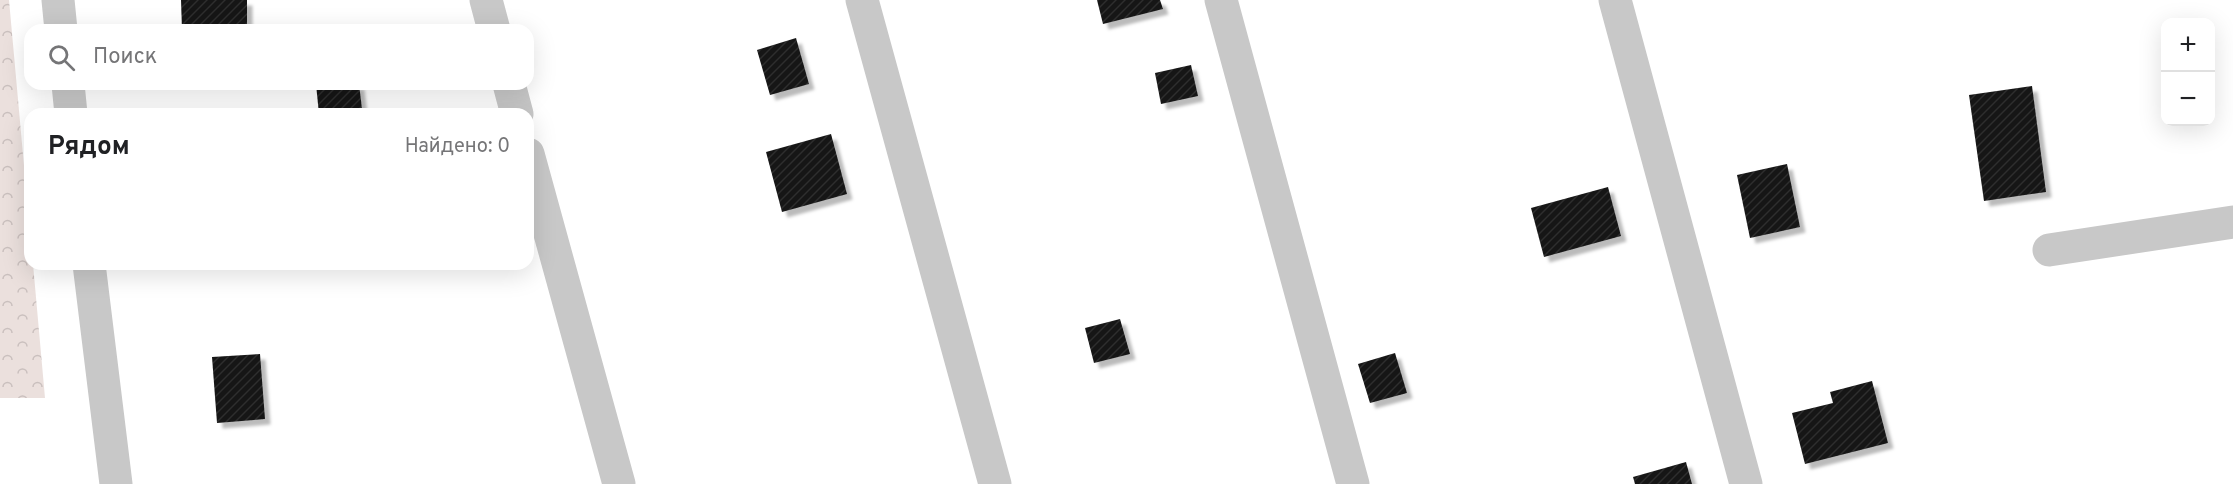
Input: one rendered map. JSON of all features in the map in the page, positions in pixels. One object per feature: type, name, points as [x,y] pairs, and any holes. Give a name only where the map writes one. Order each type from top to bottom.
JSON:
[{"type":"street","points":[[58,0],[60,24]]},
{"type":"street","points":[[486,0],[492,24]]},
{"type":"street","points":[[862,0],[995,484]]},
{"type":"street","points":[[1221,0],[1353,484]]},
{"type":"street","points":[[1615,0],[1746,484]]},
{"type":"street","points":[[69,90],[70,108]]},
{"type":"street","points":[[511,90],[515,108]]},
{"type":"street","points":[[534,176],[619,484]]},
{"type":"street","points":[[2049,250],[2233,222]]},
{"type":"street","points":[[90,270],[116,484]]},
{"type":"green space","points":[[0,0],[9,0],[24,166],[24,270],[34,270],[45,398],[0,398]]},
{"type":"building","points":[[181,0],[247,0],[247,24],[182,24]]},
{"type":"building","points":[[1097,0],[1160,0],[1163,9],[1103,24]]},
{"type":"building","points":[[796,38],[809,84],[770,95],[757,50]]},
{"type":"building","points":[[1191,65],[1198,96],[1161,104],[1155,73]]},
{"type":"building","points":[[2032,86],[2046,192],[1984,201],[1969,95]]},
{"type":"building","points":[[317,90],[360,90],[362,108],[318,108]]},
{"type":"building","points":[[831,134],[847,194],[782,212],[766,152]]},
{"type":"building","points":[[1787,164],[1800,227],[1750,238],[1737,175]]},
{"type":"building","points":[[1608,187],[1621,236],[1544,257],[1531,208]]},
{"type":"building","points":[[1120,319],[1130,354],[1094,363],[1085,328]]},
{"type":"building","points":[[1395,353],[1407,393],[1370,403],[1358,364]]},
{"type":"building","points":[[260,354],[265,419],[217,423],[212,357]]},
{"type":"building","points":[[1872,381],[1888,443],[1805,464],[1792,413],[1833,403],[1830,392]]},
{"type":"building","points":[[1686,462],[1692,484],[1635,484],[1633,477]]}]
